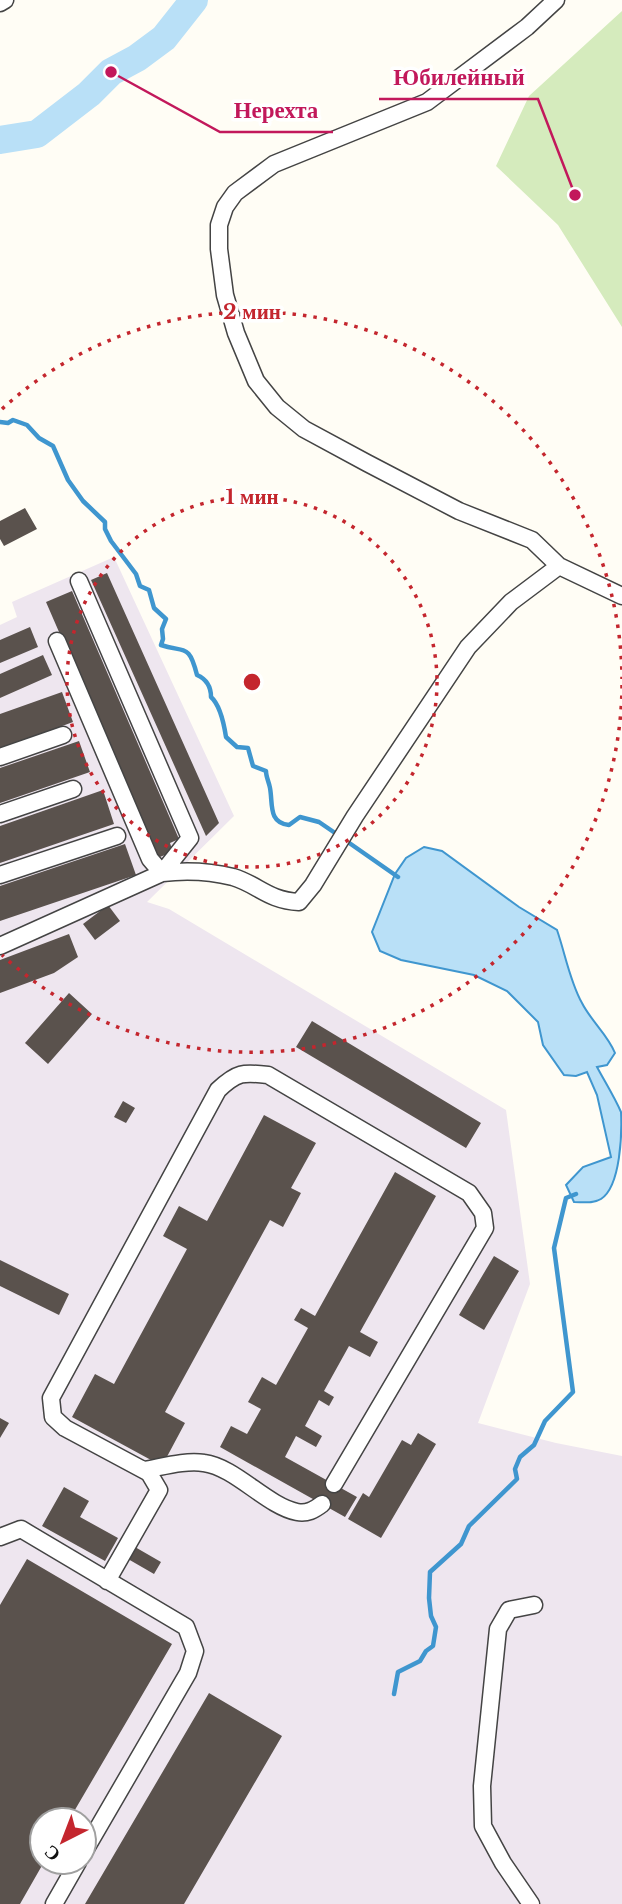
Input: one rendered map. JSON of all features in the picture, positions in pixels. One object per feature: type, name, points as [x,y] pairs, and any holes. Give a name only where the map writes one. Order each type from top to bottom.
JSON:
[{"type":"street","points":[[0,3],[5,0]]},
{"type":"street","points":[[556,0],[527,27],[427,102],[274,164],[235,193],[225,207],[219,225],[225,295],[236,334],[256,381],[277,407],[304,429],[459,511],[532,540],[559,566],[622,596]]},
{"type":"street","points":[[0,946],[162,873],[190,870],[235,878],[280,901],[299,902],[313,886],[355,816],[468,647],[511,602],[559,566]]},
{"type":"street","points":[[79,581],[190,838],[162,873]]},
{"type":"street","points":[[57,641],[150,859],[162,873]]},
{"type":"street","points":[[0,757],[63,735]]},
{"type":"street","points":[[0,814],[73,789]]},
{"type":"street","points":[[0,875],[117,836]]},
{"type":"street","points":[[107,1581],[159,1490],[149,1473],[65,1428],[53,1417],[51,1398],[218,1090],[232,1077],[246,1072],[268,1076],[469,1193],[482,1213],[485,1228],[334,1485]]},
{"type":"street","points":[[144,1470],[205,1463],[231,1474],[268,1498],[297,1512],[312,1512],[322,1504]]},
{"type":"street","points":[[0,1537],[21,1529],[186,1627],[195,1651],[188,1673],[98,1828]]},
{"type":"street","points":[[531,1904],[503,1863],[483,1826],[482,1786],[498,1629],[509,1610],[534,1605]]},
{"type":"street","points":[[54,1904],[70,1876]]},
{"type":"shaded area","points":[[114,557],[234,816],[147,902],[169,909],[506,1110],[530,1284],[478,1423],[622,1456],[622,1904],[0,1904],[0,625],[17,617],[12,602]]},
{"type":"green space","points":[[622,11],[622,327],[558,225],[496,166],[529,96]]},
{"type":"water","points":[[424,847],[442,851],[519,907],[557,930],[578,995],[615,1053],[607,1065],[597,1067],[621,1112],[620,1145],[613,1183],[598,1201],[574,1202],[566,1185],[583,1167],[611,1157],[597,1095],[587,1072],[576,1076],[564,1075],[543,1045],[538,1022],[507,991],[474,975],[401,960],[380,951],[372,932],[395,874],[406,858]]},
{"type":"building","points":[[25,508],[37,529],[4,546],[0,539],[0,521]]},
{"type":"building","points":[[107,573],[219,823],[206,836],[91,580]]},
{"type":"building","points":[[72,591],[179,839],[170,843],[173,852],[157,858],[46,602]]},
{"type":"building","points":[[30,627],[38,647],[0,663],[0,640]]},
{"type":"building","points":[[43,655],[52,675],[0,698],[0,674]]},
{"type":"building","points":[[62,692],[73,722],[0,749],[0,714]]},
{"type":"building","points":[[79,741],[90,772],[0,803],[0,768]]},
{"type":"building","points":[[103,790],[114,824],[0,863],[0,826]]},
{"type":"building","points":[[125,844],[136,875],[0,921],[0,886]]},
{"type":"building","points":[[108,905],[120,921],[95,940],[83,924]]},
{"type":"building","points":[[69,934],[78,957],[54,973],[0,993],[0,960]]},
{"type":"building","points":[[69,993],[92,1014],[48,1064],[25,1043]]},
{"type":"building","points":[[312,1021],[481,1123],[466,1148],[296,1047]]},
{"type":"building","points":[[123,1101],[135,1108],[126,1123],[114,1117]]},
{"type":"building","points":[[264,1115],[316,1143],[291,1188],[301,1193],[283,1227],[270,1220],[165,1412],[185,1423],[162,1466],[72,1417],[95,1374],[114,1384],[187,1249],[163,1236],[179,1206],[207,1221]]},
{"type":"building","points":[[395,1172],[436,1196],[360,1332],[378,1342],[370,1357],[349,1346],[324,1391],[334,1397],[329,1406],[319,1400],[305,1426],[322,1436],[316,1447],[296,1436],[285,1457],[357,1497],[345,1517],[220,1447],[231,1426],[247,1434],[261,1409],[248,1402],[262,1377],[276,1385],[308,1328],[294,1320],[301,1308],[315,1316]]},
{"type":"building","points":[[494,1256],[519,1271],[484,1330],[459,1315]]},
{"type":"building","points":[[0,1260],[69,1294],[59,1315],[0,1286]]},
{"type":"building","points":[[0,1418],[9,1423],[0,1438]]},
{"type":"building","points":[[418,1433],[436,1444],[381,1538],[348,1519],[363,1493],[369,1497],[402,1440],[411,1445]]},
{"type":"building","points":[[64,1487],[89,1501],[80,1517],[118,1538],[105,1561],[42,1526]]},
{"type":"building","points":[[135,1547],[161,1562],[154,1574],[128,1559]]},
{"type":"building","points":[[27,1559],[172,1644],[77,1806],[28,1806],[28,1876],[36,1876],[20,1904],[0,1904],[0,1605]]},
{"type":"building","points":[[209,1693],[282,1736],[184,1904],[85,1904]]},
{"type":"waterway","points":[[0,140],[37,134],[89,94],[111,72],[137,58],[164,38],[194,0]]},
{"type":"waterway","points":[[0,422],[8,423],[13,420],[27,425],[39,438],[53,446],[68,480],[83,501],[105,522],[105,529],[111,541],[136,574],[140,586],[149,590],[154,608],[166,619],[161,645],[188,654],[197,675],[209,686],[211,697],[221,715],[226,737],[237,747],[248,748],[253,766],[266,771],[273,812],[278,821],[289,825],[300,817],[319,822],[338,835]]},
{"type":"waterway","points":[[345,840],[398,877]]},
{"type":"waterway","points":[[394,1694],[398,1672],[420,1661],[433,1646],[436,1627],[431,1616],[429,1598],[430,1572],[461,1544],[469,1526],[517,1479],[515,1469],[520,1457],[534,1445],[545,1421],[573,1392],[554,1248],[566,1198],[576,1194]]},
{"type":"place","name":"Нерехта","points":[[111,72]]},
{"type":"place","name":"Юбилейный","points":[[575,195]]}]
